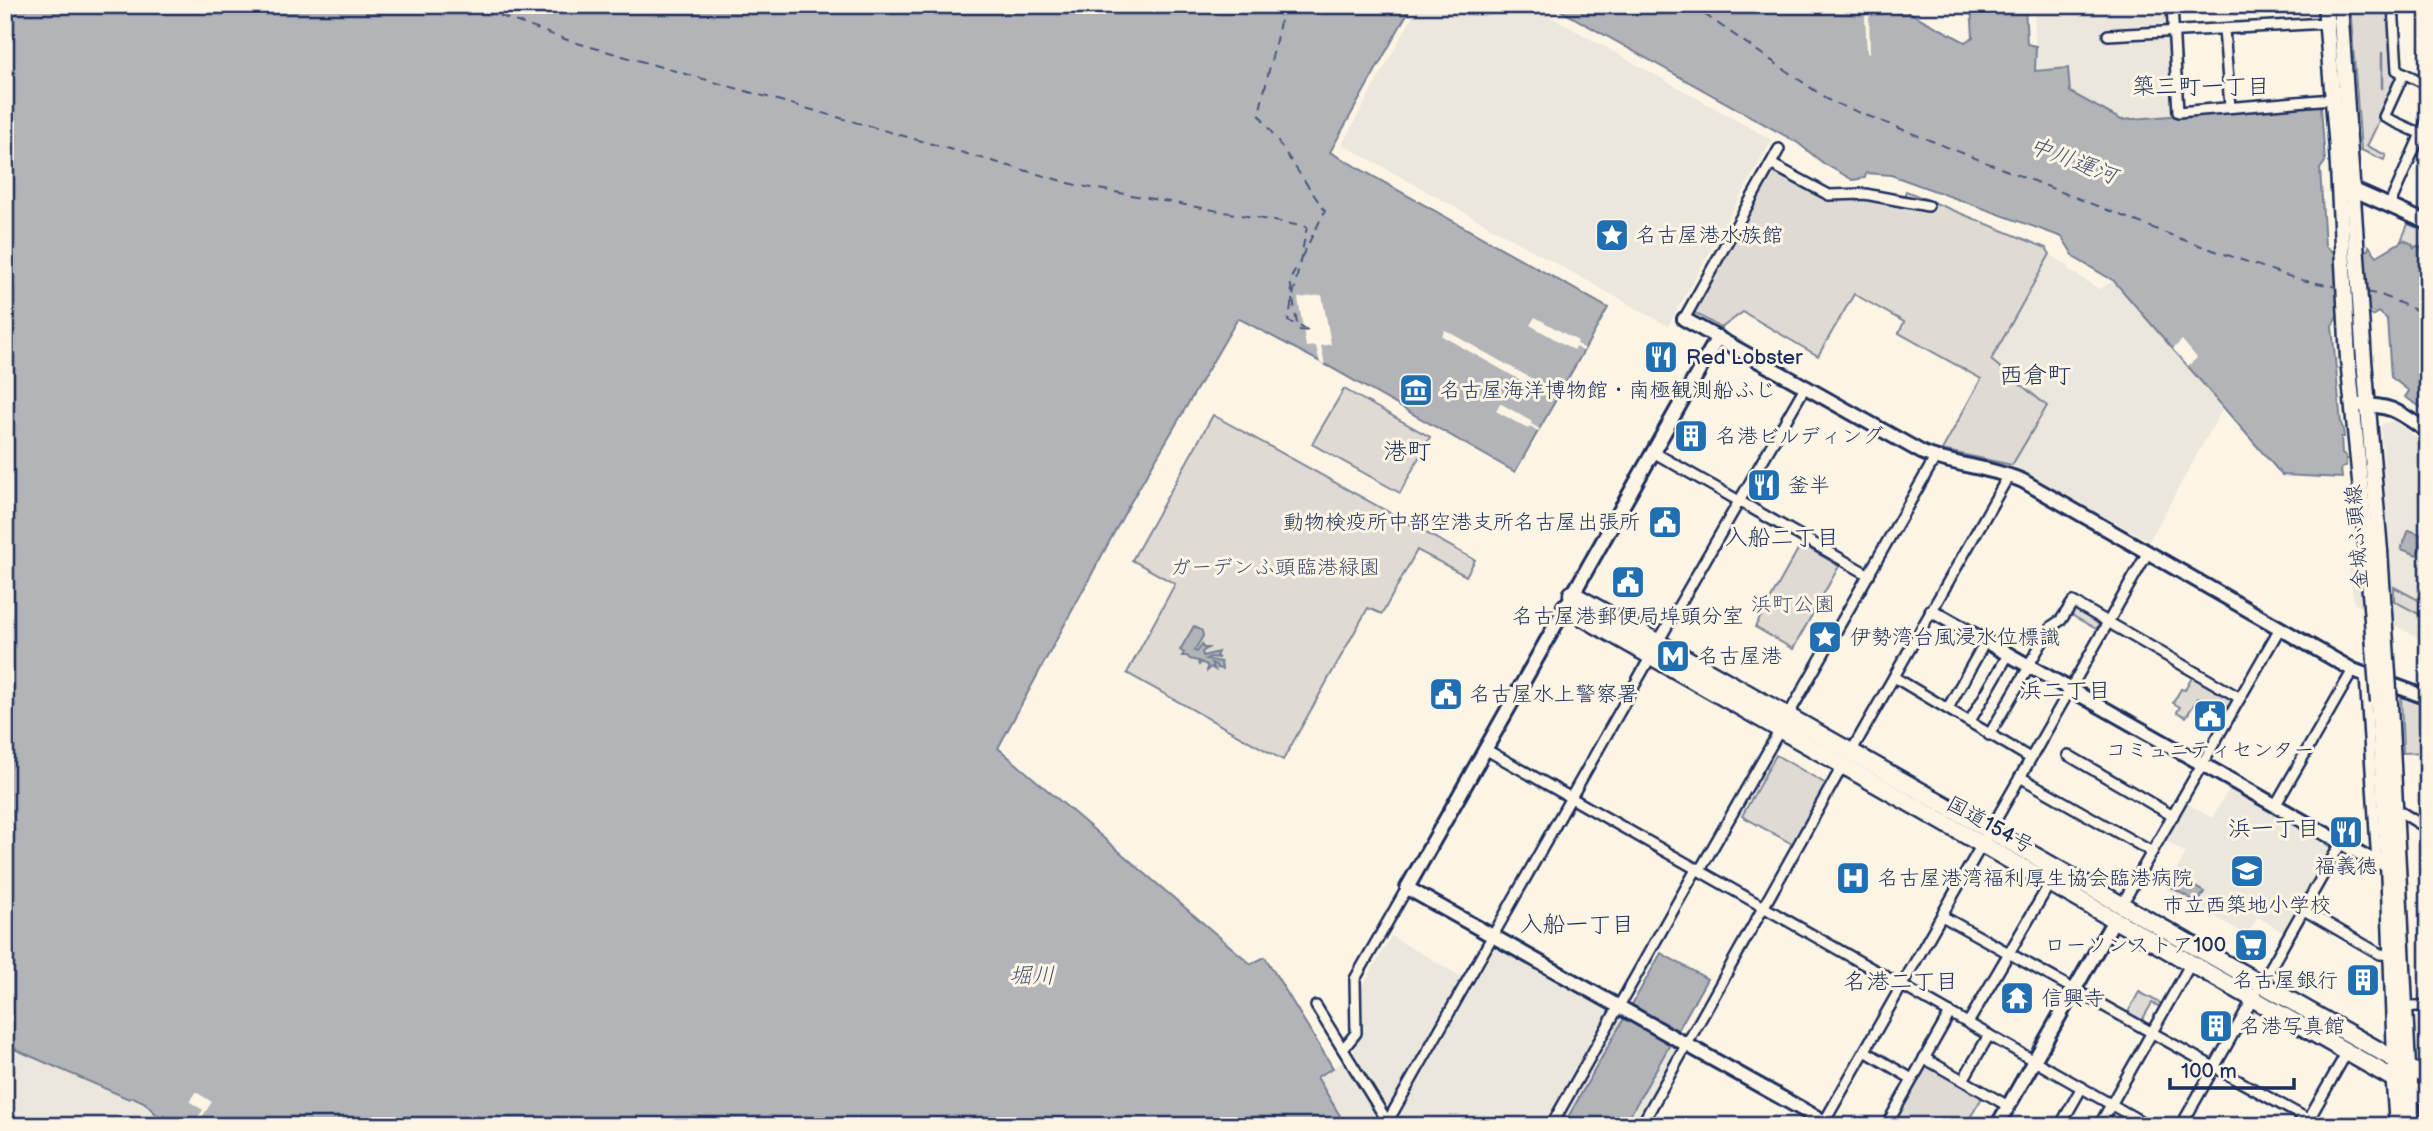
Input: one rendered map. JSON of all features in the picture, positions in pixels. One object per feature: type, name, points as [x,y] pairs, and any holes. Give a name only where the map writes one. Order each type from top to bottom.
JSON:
[{"type":"highway","name":"国道154号","points":[[1569,601],[2257,992],[2347,1052],[2410,1088]]},
{"type":"highway","name":"国道154号","points":[[1986,838],[2050,883],[2118,913],[2191,963],[2257,992],[2401,1063]]},
{"type":"highway","points":[[2398,1126],[2394,1078],[2401,1063]]},
{"type":"highway","points":[[2401,1063],[2410,1088],[2412,1126]]},
{"type":"main road","name":"金城ふ頭線","points":[[2325,5],[2332,99],[2346,186]]},
{"type":"main road","name":"金城ふ頭線","points":[[2340,5],[2348,216],[2364,360],[2361,405],[2384,704],[2396,809],[2406,1007],[2401,1063]]},
{"type":"main road","name":"金城ふ頭線","points":[[2348,216],[2348,359],[2361,405]]},
{"type":"main road","name":"金城ふ頭線","points":[[2384,704],[2383,863],[2401,1063]]},
{"type":"main road","points":[[2401,1063],[2428,1078]]},
{"type":"main road","points":[[2410,1088],[2428,1099]]},
{"type":"street","points":[[2172,5],[2178,111],[2332,99]]},
{"type":"street","points":[[2393,5],[2397,70],[2425,83],[2428,65]]},
{"type":"street","points":[[2108,35],[2327,23]]},
{"type":"street","points":[[2224,29],[2230,107]]},
{"type":"street","points":[[2404,74],[2384,117],[2424,135]]},
{"type":"street","points":[[2389,206],[2424,135],[2428,118]]},
{"type":"street","points":[[1779,149],[1684,319],[1935,457],[2009,475],[2359,673],[2428,698]]},
{"type":"street","points":[[1771,164],[1829,195],[1865,194],[1928,206]]},
{"type":"street","points":[[2346,186],[2428,223]]},
{"type":"street","points":[[1343,1049],[1356,1033],[1354,979],[1718,337]]},
{"type":"street","points":[[1316,1006],[1389,1123],[1805,387]]},
{"type":"street","points":[[2361,405],[2381,405],[2397,410],[2428,432]]},
{"type":"street","points":[[1653,452],[1869,575]]},
{"type":"street","points":[[1551,1126],[1623,1008],[1698,869],[1785,723],[1935,457]]},
{"type":"street","points":[[1641,1126],[1684,1041],[1764,906],[2009,475]]},
{"type":"street","points":[[1407,888],[1684,1041],[1826,1124],[2148,552]]},
{"type":"street","points":[[1989,736],[2052,626],[2061,620],[2073,602],[2240,698]]},
{"type":"street","points":[[1931,611],[2341,843],[2383,863]]},
{"type":"street","points":[[1997,1126],[2280,628]]},
{"type":"street","points":[[1948,708],[1985,642]]},
{"type":"street","points":[[1969,721],[2008,655]]},
{"type":"street","points":[[2276,806],[2359,673]]},
{"type":"street","points":[[2359,673],[2383,863]]},
{"type":"street","points":[[1894,677],[2030,758]]},
{"type":"street","points":[[1485,749],[2150,1126]]},
{"type":"street","points":[[2068,755],[2173,816]]},
{"type":"street","points":[[2020,777],[2152,852]]},
{"type":"street","points":[[2396,809],[2428,829]]},
{"type":"street","points":[[2181,1126],[2341,843]]},
{"type":"street","points":[[1968,1023],[2050,883]]},
{"type":"street","points":[[2304,910],[2380,954],[2391,956]]},
{"type":"street","points":[[1942,916],[2214,1067],[2307,1123],[2320,1126]]},
{"type":"street","points":[[2099,1126],[2191,963]]},
{"type":"street","points":[[2406,1007],[2428,1005]]},
{"type":"street","points":[[1886,1126],[1950,1013]]},
{"type":"street","points":[[1963,1080],[1989,1035]]},
{"type":"street","points":[[1865,1051],[1912,1079]]},
{"type":"street","points":[[2307,1123],[2347,1052]]},
{"type":"street","points":[[1924,1058],[2008,1106]]},
{"type":"street","points":[[2060,1126],[2082,1087]]},
{"type":"shaded area","name":"名古屋港水族館","points":[[1419,5],[1530,5],[1772,140],[1668,326],[1342,144]]},
{"type":"shaded area","points":[[2034,5],[2166,5],[2172,116],[2121,120],[2034,71]]},
{"type":"shaded area","points":[[2050,254],[2099,289],[2114,281],[2224,406],[2149,541],[2012,465],[2047,406],[1991,361]]},
{"type":"shaded area","points":[[2394,421],[2428,445],[2428,643],[2354,603],[2348,564],[2391,585],[2381,424]]},
{"type":"shaded area","name":"市立西築地小学校","points":[[2230,787],[2330,845],[2331,848],[2283,932],[2258,917],[2247,935],[2166,889],[2186,853],[2166,841],[2188,804],[2212,818]]},
{"type":"shaded area","points":[[1391,936],[1464,978],[1389,1109],[1353,1052],[1362,1029],[1361,989]]},
{"type":"shaded area","points":[[1497,944],[1611,1009],[1546,1126],[1397,1126],[1396,1122]]},
{"type":"shaded area","points":[[1618,1015],[1624,1018],[1563,1126],[1555,1126]]},
{"type":"shaded area","points":[[1670,1044],[1676,1047],[1677,1053],[1635,1126],[1624,1126]]},
{"type":"shaded area","points":[[5,1045],[129,1099],[133,1097],[144,1102],[166,1117],[172,1126],[5,1126]]},
{"type":"shaded area","points":[[1343,1062],[1382,1126],[1346,1126],[1317,1077]]},
{"type":"shaded area","points":[[1656,1112],[1680,1126],[1648,1126]]},
{"type":"green space","points":[[2350,5],[2388,5],[2392,72],[2401,76],[2367,146],[2386,155],[2384,160],[2361,150]]},
{"type":"green space","points":[[1771,169],[1826,198],[1903,199],[1906,191],[2046,248],[2050,254],[1991,360],[2047,406],[2012,465],[1942,450],[1981,379],[1899,333],[1904,322],[1854,294],[1818,356],[1743,312],[1721,328],[1692,311]]},
{"type":"green space","points":[[2408,224],[2428,232],[2428,251],[2401,241]]},
{"type":"green space","points":[[1344,389],[1430,437],[1400,493],[1312,444]]},
{"type":"green space","name":"ガーデンふ頭臨港緑園","points":[[1213,415],[1475,560],[1466,576],[1417,550],[1382,614],[1368,608],[1283,760],[1127,673],[1175,584],[1132,560]]},
{"type":"green space","name":"浜町公園","points":[[1801,544],[1839,566],[1793,649],[1755,627]]},
{"type":"green space","points":[[2394,587],[2428,605],[2428,619],[2394,601]]},
{"type":"green space","points":[[2075,606],[2101,621],[2096,629],[2068,613]]},
{"type":"green space","points":[[2194,674],[2234,697],[2225,713],[2198,698],[2186,717],[2177,712],[2180,707],[2173,703]]},
{"type":"green space","points":[[2401,696],[2428,707],[2428,752],[2403,753]]},
{"type":"green space","points":[[1776,755],[1828,785],[1794,845],[1742,816]]},
{"type":"green space","points":[[2139,992],[2162,1004],[2160,1007],[2152,1003],[2140,1024],[2126,1016]]},
{"type":"green space","points":[[1926,1063],[1983,1096],[1965,1126],[1901,1126],[1892,1121]]},
{"type":"water","name":"堀川","points":[[5,5],[1412,5],[1330,152],[1608,308],[1515,472],[1238,318],[1129,505],[998,748],[1251,964],[1265,957],[1333,1068],[1317,1077],[1346,1126],[172,1126],[166,1117],[157,1115],[144,1102],[133,1097],[129,1099],[5,1045]]},
{"type":"water","name":"中川運河","points":[[1551,5],[1895,5],[1965,42],[1973,37],[1971,5],[2025,5],[2027,44],[2036,46],[2035,71],[2068,68],[2070,92],[2121,120],[2318,104],[2321,107],[2325,162],[2320,169],[2325,246],[2333,252],[2368,250],[2369,246],[2377,256],[2404,240],[2414,248],[2417,246],[2428,251],[2428,412],[2405,397],[2409,391],[2391,377],[2387,319],[2379,312],[2373,316],[2337,316],[2332,326],[2344,437],[2341,437],[2342,453],[2346,456],[2346,466],[2341,469],[2342,478],[2282,475],[2114,281],[2075,258],[2062,237],[1891,175],[1866,173],[1865,178],[1853,180],[1823,163],[1798,143]]},
{"type":"water","points":[[2409,530],[2425,536],[2417,555],[2401,549]]},
{"type":"water","points":[[1194,626],[1202,631],[1203,636],[1194,651],[1197,652],[1202,644],[1203,648],[1208,648],[1202,652],[1203,656],[1218,652],[1216,656],[1219,658],[1206,659],[1221,662],[1222,669],[1211,663],[1215,670],[1210,667],[1207,671],[1207,665],[1200,662],[1199,666],[1198,661],[1182,656],[1184,653],[1180,650]]},
{"type":"water","points":[[2177,877],[2204,892],[2198,903],[2171,887]]},
{"type":"water","points":[[1661,953],[1707,979],[1624,1126],[1563,1126]]},
{"type":"pier","points":[[1871,5],[1875,5],[1869,18],[1870,53],[1867,53],[1865,17]]},
{"type":"pier","points":[[1322,295],[1331,344],[1321,346],[1325,365],[1320,363],[1316,346],[1306,347],[1298,298]]},
{"type":"pier","points":[[1535,317],[1578,341],[1577,344],[1585,349],[1583,351],[1575,347],[1574,350],[1530,325]]},
{"type":"pier","points":[[1445,330],[1559,394],[1556,400],[1442,336]]},
{"type":"pier","points":[[2182,340],[2197,358],[2188,366],[2173,349]]},
{"type":"pier","points":[[1500,403],[1540,429],[1538,431],[1530,426],[1528,429],[1496,411]]},
{"type":"pier","points":[[196,1092],[212,1102],[196,1126],[192,1126],[203,1110],[190,1102]]},
{"type":"waterway","points":[[2382,53],[2382,88]]},
{"type":"ferry route","points":[[470,5],[570,41],[1076,185],[1307,227],[1288,321],[1310,331]]},
{"type":"ferry route","points":[[1284,5],[1259,114],[1325,211],[1301,258]]},
{"type":"ferry route","points":[[1691,5],[1830,101],[2181,239],[2297,279],[2337,287]]},
{"type":"ferry route","points":[[1292,293],[1290,280],[1299,263]]},
{"type":"ferry route","points":[[2366,292],[2381,295],[2428,315]]},
{"type":"ferry route","points":[[1293,299],[1298,330],[1309,331]]},
{"type":"place","name":"名古屋港水族館","points":[[1612,235]]},
{"type":"place","name":"Red Lobster","points":[[1661,357]]},
{"type":"place","name":"名古屋海洋博物館・南極観測船ふじ","points":[[1416,390]]},
{"type":"place","name":"名港ビルディング","points":[[1691,436]]},
{"type":"place","name":"釜半","points":[[1764,485]]},
{"type":"place","name":"動物検疫所中部空港支所名古屋出張所","points":[[1665,522]]},
{"type":"place","name":"名古屋港郵便局埠頭分室","points":[[1628,582]]},
{"type":"place","name":"伊勢湾台風浸水位標識","points":[[1825,637]]},
{"type":"place","name":"名古屋港","points":[[1673,656]]},
{"type":"place","name":"名古屋水上警察署","points":[[1446,694]]},
{"type":"place","name":"コミュニティセンター","points":[[2210,716]]},
{"type":"place","name":"福義徳","points":[[2346,832]]},
{"type":"place","name":"市立西築地小学校","points":[[2247,871]]},
{"type":"place","name":"名古屋港湾福利厚生協会臨港病院","points":[[1853,878]]},
{"type":"place","name":"ローソンストア100","points":[[2251,945]]},
{"type":"place","name":"名古屋銀行","points":[[2363,980]]},
{"type":"place","name":"信興寺","points":[[2017,998]]},
{"type":"place","name":"名港写真館","points":[[2216,1026]]},
{"type":"district","name":"築三町一丁目","points":[[2201,87]]},
{"type":"district","name":"西倉町","points":[[2035,375]]},
{"type":"district","name":"港町","points":[[1407,451]]},
{"type":"district","name":"入船二丁目","points":[[1782,538]]},
{"type":"district","name":"浜二丁目","points":[[2065,691]]},
{"type":"district","name":"浜一丁目","points":[[2274,829]]},
{"type":"district","name":"入船一丁目","points":[[1577,925]]},
{"type":"district","name":"名港二丁目","points":[[1901,982]]}]
